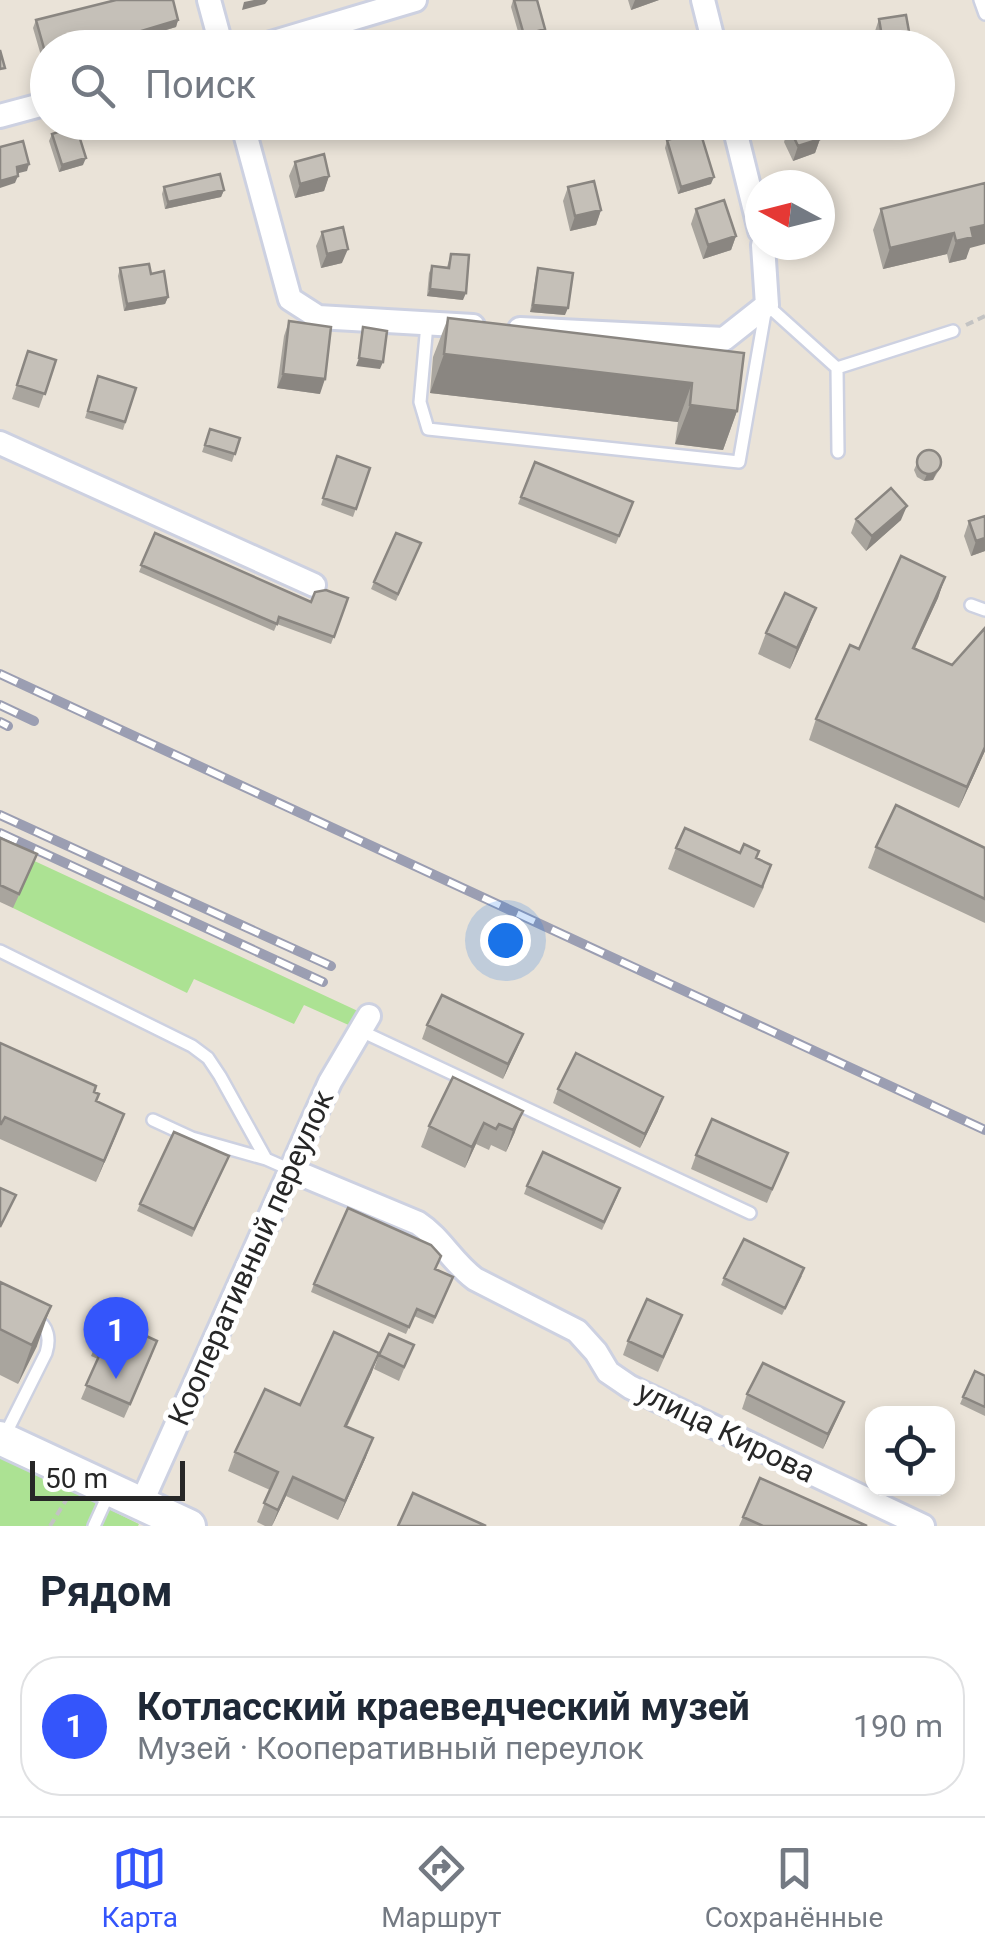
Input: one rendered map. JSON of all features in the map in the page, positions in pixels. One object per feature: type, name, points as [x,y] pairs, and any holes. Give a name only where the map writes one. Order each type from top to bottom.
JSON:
[{"type":"main road","points":[[2,1439],[189,1526]]},
{"type":"street","points":[[210,0],[218,30]]},
{"type":"street","points":[[315,30],[416,0]]},
{"type":"street","points":[[703,0],[710,30]]},
{"type":"street","points":[[0,116],[30,108]]},
{"type":"street","points":[[247,140],[290,299],[318,317],[724,340],[767,305],[764,260]]},
{"type":"street","points":[[737,140],[745,171]]},
{"type":"street","points":[[0,443],[314,585]]},
{"type":"street","name":"Кооперативный переулок","points":[[141,1504],[330,1082],[365,1023]]},
{"type":"street","name":"улица Кирова","points":[[291,1170],[418,1222],[443,1243],[449,1255],[474,1280],[577,1331],[608,1372],[630,1387],[923,1526]]},
{"type":"lane","points":[[980,0],[985,14]]},
{"type":"lane","points":[[427,324],[420,402],[428,429],[739,462],[767,305]]},
{"type":"lane","points":[[767,305],[837,368],[838,452]]},
{"type":"lane","points":[[837,368],[953,330]]},
{"type":"lane","points":[[971,606],[985,610]]},
{"type":"lane","points":[[0,951],[192,1046],[208,1058],[266,1159]]},
{"type":"lane","points":[[365,1023],[750,1213]]},
{"type":"lane","points":[[152,1120],[192,1138],[291,1170]]},
{"type":"lane","points":[[2,1439],[49,1341],[40,1321],[27,1315]]},
{"type":"lane","points":[[94,1526],[110,1489]]},
{"type":"path","points":[[50,1526],[69,1498]]},
{"type":"green space","points":[[0,845],[360,1012],[353,1027],[304,1005],[294,1024],[194,979],[187,993],[13,908]]},
{"type":"green space","points":[[0,1455],[139,1524],[138,1526],[0,1526]]},
{"type":"building","points":[[116,0],[173,0],[178,20],[145,30],[39,30],[36,20]]},
{"type":"building","points":[[514,0],[537,0],[545,29],[523,30]]},
{"type":"building","points":[[906,15],[909,30],[881,30],[879,19]]},
{"type":"building","points":[[54,140],[80,140],[86,158],[62,165]]},
{"type":"building","points":[[667,140],[703,140],[714,177],[681,187]]},
{"type":"building","points":[[795,140],[817,140],[798,146]]},
{"type":"building","points":[[23,141],[29,164],[17,167],[18,176],[0,181],[0,147]]},
{"type":"building","points":[[324,154],[329,176],[300,184],[295,162]]},
{"type":"building","points":[[220,174],[224,190],[168,202],[164,187]]},
{"type":"building","points":[[594,181],[601,210],[575,216],[568,187]]},
{"type":"building","points":[[985,183],[985,225],[971,228],[973,237],[956,241],[954,233],[890,248],[881,209]]},
{"type":"building","points":[[724,200],[736,236],[708,245],[696,209]]},
{"type":"building","points":[[343,227],[348,249],[327,254],[322,232]]},
{"type":"building","points":[[451,254],[469,255],[466,293],[430,289],[432,266],[449,268]]},
{"type":"building","points":[[149,264],[151,274],[164,271],[168,297],[127,304],[120,268]]},
{"type":"building","points":[[538,268],[573,273],[568,308],[533,305]]},
{"type":"building","points":[[448,318],[744,353],[737,411],[690,405],[692,383],[444,354]]},
{"type":"building","points":[[289,321],[331,327],[325,379],[283,374]]},
{"type":"building","points":[[363,327],[387,331],[383,362],[359,358]]},
{"type":"building","points":[[28,351],[56,360],[45,394],[17,385]]},
{"type":"building","points":[[98,376],[136,388],[125,422],[88,411]]},
{"type":"building","points":[[210,429],[240,438],[235,454],[205,445]]},
{"type":"building","points":[[929,450],[941,462],[929,474],[917,462]]},
{"type":"building","points":[[337,456],[370,468],[356,509],[323,498]]},
{"type":"building","points":[[535,462],[633,502],[619,536],[521,497]]},
{"type":"building","points":[[891,488],[907,506],[872,536],[856,519]]},
{"type":"building","points":[[985,516],[985,538],[976,541],[969,521]]},
{"type":"building","points":[[155,533],[311,602],[315,592],[326,590],[348,598],[334,637],[279,617],[277,624],[141,565]]},
{"type":"building","points":[[396,533],[421,543],[398,594],[374,582]]},
{"type":"building","points":[[901,556],[945,577],[913,648],[952,665],[985,628],[985,747],[967,787],[816,719],[850,645],[859,649]]},
{"type":"building","points":[[785,593],[816,608],[797,648],[766,633]]},
{"type":"building","points":[[896,805],[985,848],[985,899],[876,847]]},
{"type":"building","points":[[685,828],[740,853],[744,844],[759,851],[756,858],[771,865],[762,887],[676,848]]},
{"type":"building","points":[[0,838],[37,854],[19,894],[0,885]]},
{"type":"building","points":[[442,995],[523,1034],[508,1064],[427,1025]]},
{"type":"building","points":[[0,1043],[96,1086],[96,1101],[124,1114],[104,1161],[5,1117],[0,1124]]},
{"type":"building","points":[[576,1053],[663,1097],[645,1134],[558,1089]]},
{"type":"building","points":[[453,1077],[523,1111],[513,1130],[499,1124],[496,1129],[484,1123],[472,1147],[429,1126]]},
{"type":"building","points":[[712,1119],[788,1153],[772,1189],[696,1155]]},
{"type":"building","points":[[174,1132],[229,1156],[194,1229],[140,1204]]},
{"type":"building","points":[[543,1152],[620,1188],[604,1222],[527,1186]]},
{"type":"building","points":[[0,1188],[16,1195],[0,1227]]},
{"type":"building","points":[[348,1208],[431,1245],[441,1256],[435,1269],[453,1277],[435,1317],[417,1309],[409,1327],[314,1284]]},
{"type":"building","points":[[744,1239],[804,1268],[785,1308],[724,1278]]},
{"type":"building","points":[[0,1282],[51,1306],[32,1345],[0,1329]]},
{"type":"building","points":[[647,1299],[682,1315],[663,1357],[628,1341]]},
{"type":"building","points":[[107,1318],[157,1341],[130,1404],[86,1385],[104,1345],[97,1342]]},
{"type":"building","points":[[334,1332],[379,1353],[345,1426],[373,1438],[345,1501],[293,1477],[278,1510],[264,1503],[278,1472],[235,1452],[265,1389],[300,1405]]},
{"type":"building","points":[[389,1334],[414,1345],[404,1367],[379,1355]]},
{"type":"building","points":[[763,1363],[844,1402],[828,1434],[747,1394]]},
{"type":"building","points":[[975,1371],[985,1376],[985,1407],[963,1397]]},
{"type":"building","points":[[760,1478],[867,1526],[763,1526],[743,1517]]},
{"type":"building","points":[[413,1493],[486,1526],[398,1526]]},
{"type":"railway","points":[[0,674],[985,1130]]},
{"type":"railway","points":[[0,705],[34,721]]},
{"type":"railway","points":[[0,722],[8,726]]},
{"type":"railway","points":[[0,815],[331,966]]},
{"type":"railway","points":[[0,833],[323,982]]},
{"type":"place","name":"Котласский краеведческий музей","points":[[116,1379]]}]
